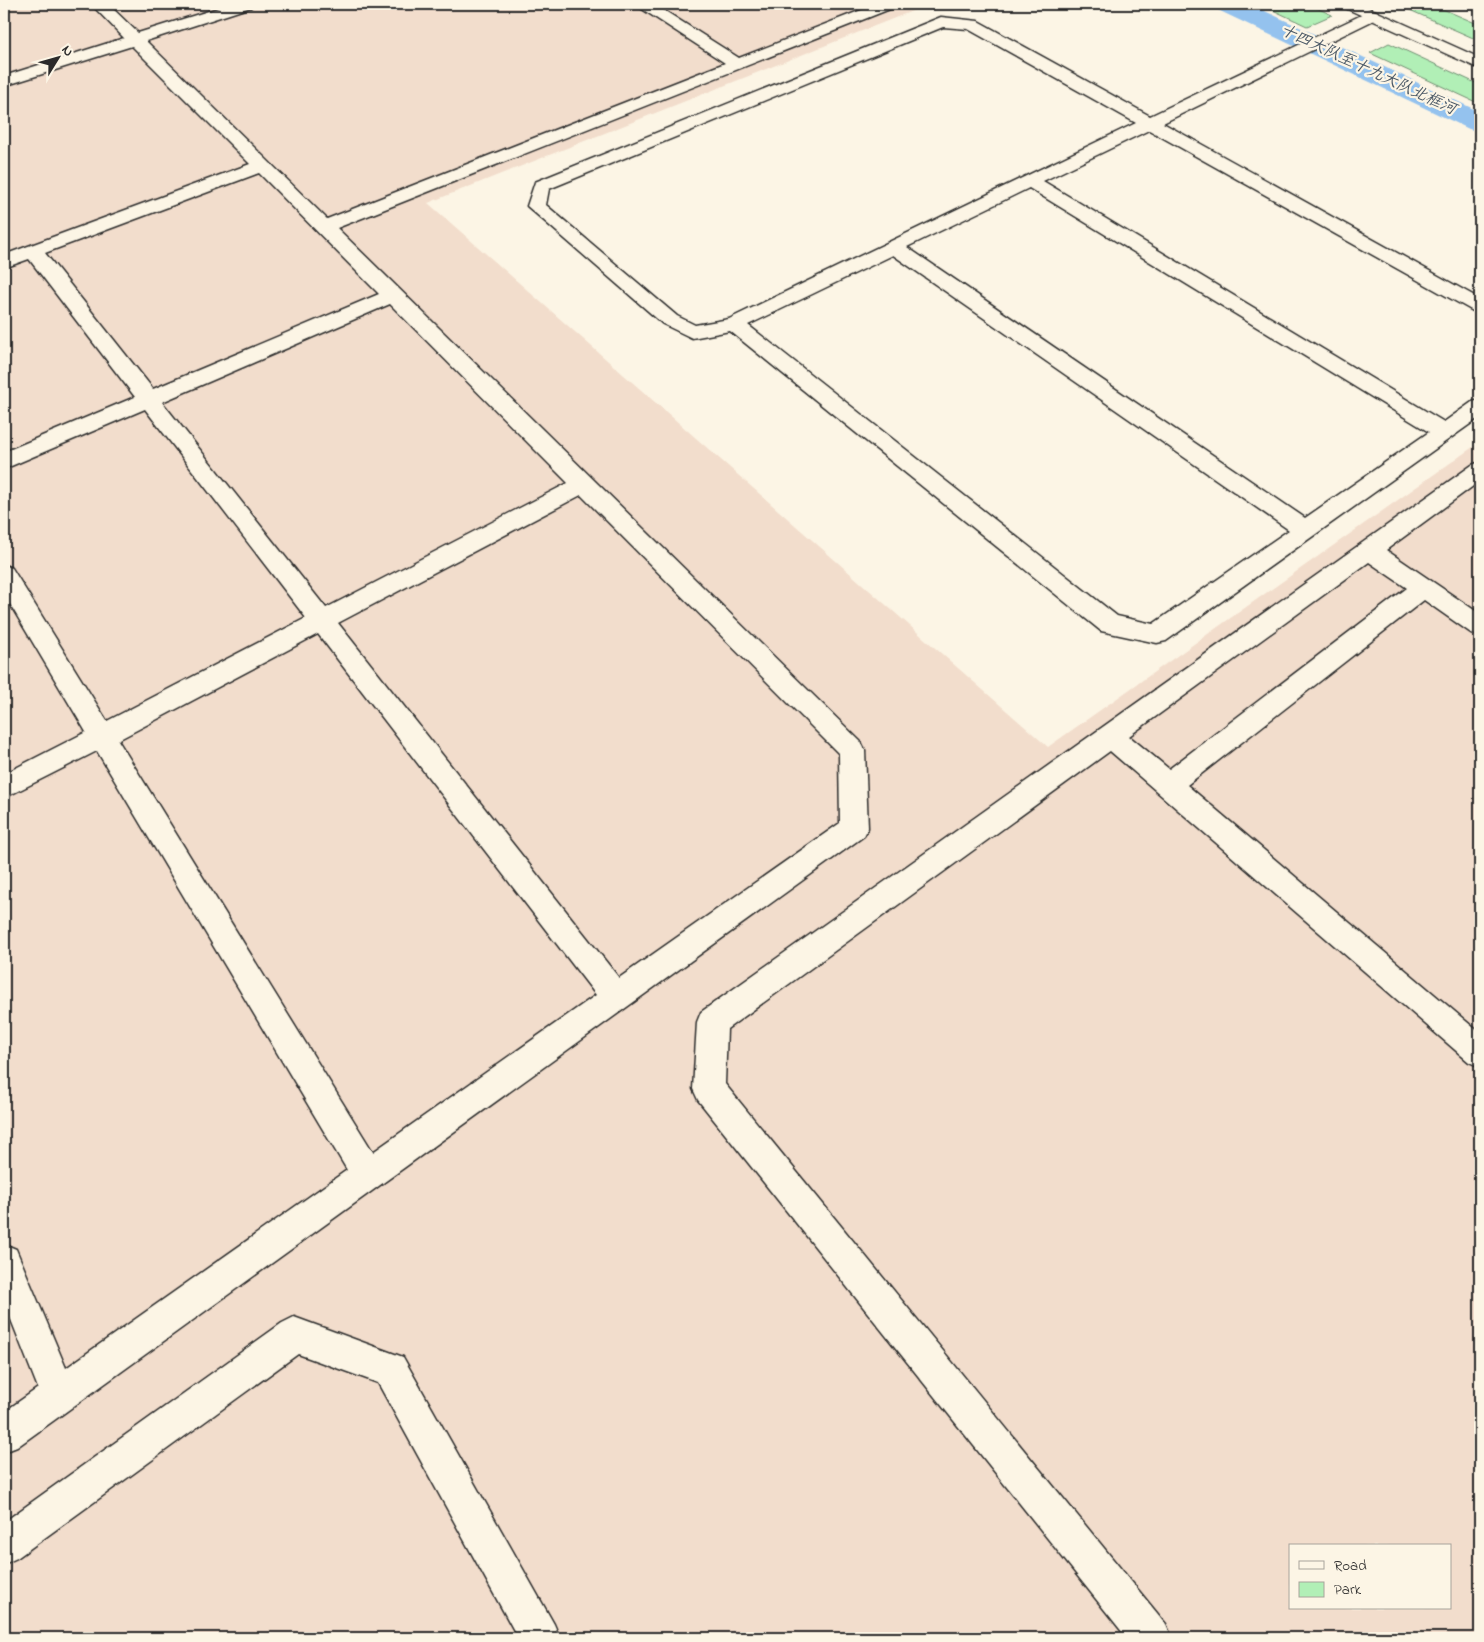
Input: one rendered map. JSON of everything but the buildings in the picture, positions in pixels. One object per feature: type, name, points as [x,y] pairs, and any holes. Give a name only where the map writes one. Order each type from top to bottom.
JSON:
[{"type":"main road","points":[[4,1434],[854,828],[852,750],[99,4]]},
{"type":"main road","points":[[4,82],[246,4]]},
{"type":"main road","points":[[644,4],[737,64]]},
{"type":"main road","points":[[324,227],[887,4]]},
{"type":"main road","points":[[1348,4],[1480,64]]},
{"type":"main road","points":[[1372,15],[1278,59],[1151,122],[1030,181],[734,324],[692,332],[670,320],[536,206],[540,186],[941,22],[972,24],[1151,122],[1480,307]]},
{"type":"main road","points":[[4,262],[263,166]]},
{"type":"main road","points":[[1030,181],[1445,432]]},
{"type":"main road","points":[[894,247],[1306,530]]},
{"type":"main road","points":[[33,251],[616,997]]},
{"type":"main road","points":[[4,461],[393,295]]},
{"type":"main road","points":[[734,324],[1110,624],[1157,634],[1480,407]]},
{"type":"main road","points":[[1152,1638],[709,1089],[712,1022],[1480,470]]},
{"type":"main road","points":[[4,787],[584,484]]},
{"type":"main road","points":[[1369,550],[1480,626]]},
{"type":"main road","points":[[4,574],[368,1174]]},
{"type":"main road","points":[[1168,785],[1424,588]]},
{"type":"main road","points":[[1111,736],[1480,1052]]},
{"type":"main road","points":[[4,1261],[59,1394]]},
{"type":"main road","points":[[4,1545],[294,1335],[390,1370],[540,1638]]},
{"type":"shaded area","points":[[4,4],[930,4],[428,203],[1048,747],[1480,442],[1480,1638],[4,1638]]},
{"type":"green space","points":[[1260,4],[1308,4],[1332,15],[1307,26]]},
{"type":"green space","points":[[1396,4],[1431,4],[1480,25],[1480,41]]},
{"type":"green space","points":[[1389,43],[1480,85],[1480,104],[1370,53]]},
{"type":"waterway","name":"十四大队至十九大队北框河","points":[[1228,4],[1480,123]]}]
